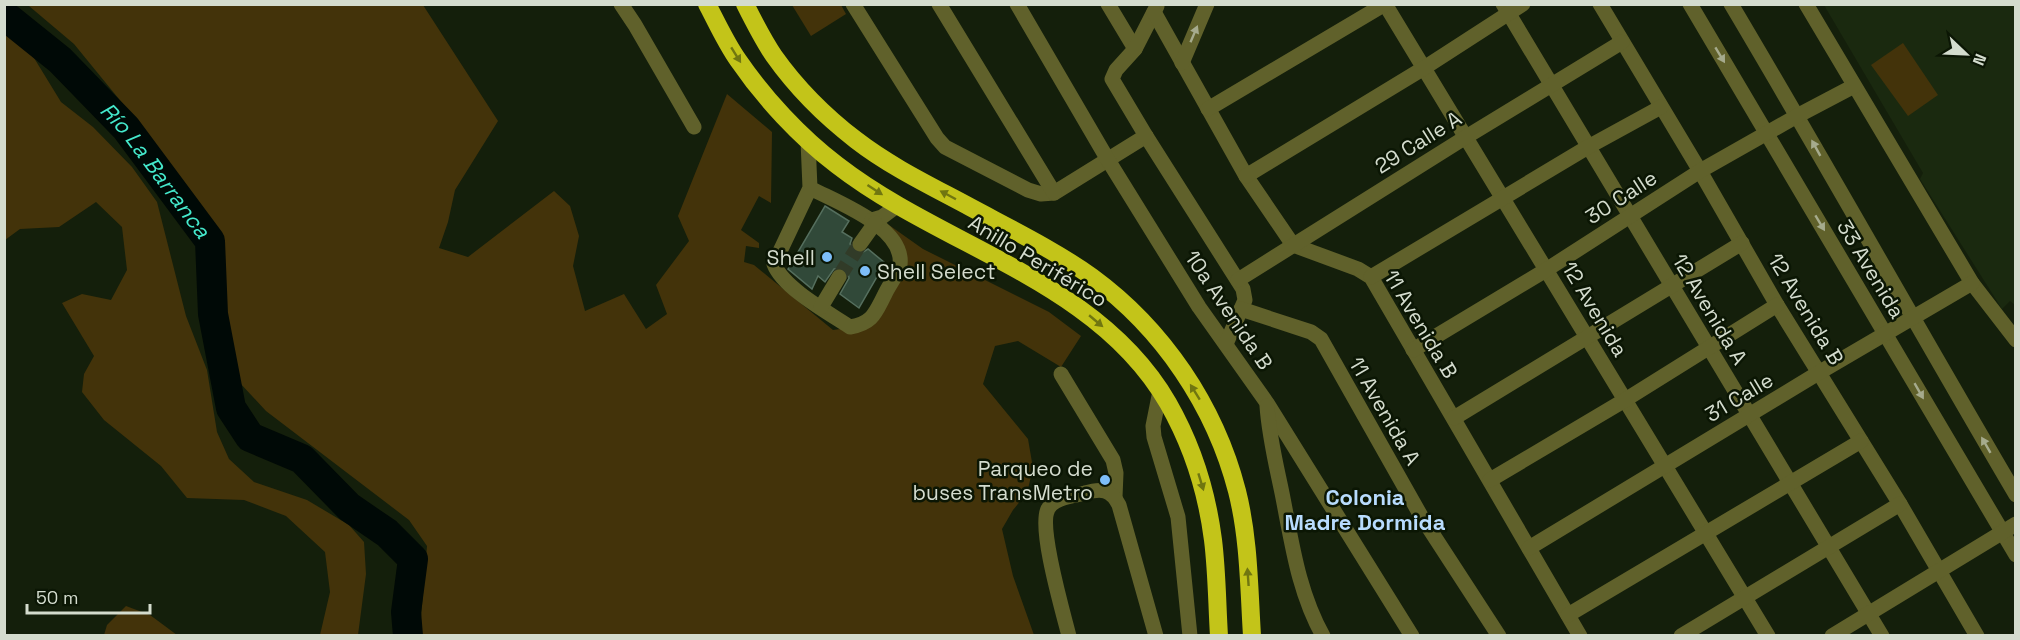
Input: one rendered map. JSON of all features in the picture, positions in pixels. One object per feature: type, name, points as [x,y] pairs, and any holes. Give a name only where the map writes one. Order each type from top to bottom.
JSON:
[{"type":"highway","name":"Anillo Periférico","points":[[707,4],[738,60],[781,114],[808,141],[838,166],[898,205],[1077,306],[1118,340],[1146,372],[1168,403],[1185,438],[1202,485],[1213,541],[1219,636]]},
{"type":"highway","name":"Anillo Periférico","points":[[745,4],[761,36],[790,76],[825,114],[857,141],[903,171],[1033,241],[1092,278],[1132,310],[1171,354],[1199,398],[1225,452],[1237,492],[1246,541],[1252,636]]},
{"type":"street","points":[[621,4],[694,127]]},
{"type":"street","points":[[939,4],[1054,193]]},
{"type":"street","name":"10a Avenida B","points":[[1017,4],[1108,160],[1199,307],[1267,403],[1412,636]]},
{"type":"street","points":[[1108,4],[1136,49]]},
{"type":"street","points":[[1182,63],[1206,4]]},
{"type":"street","points":[[1208,109],[1385,4]]},
{"type":"street","name":"12 Avenida","points":[[1385,4],[1768,636]]},
{"type":"street","points":[[1246,176],[1424,68],[1506,9],[1523,4]]},
{"type":"street","name":"12 Avenida B","points":[[1599,4],[1977,636]]},
{"type":"street","name":"33 Avenida","points":[[1690,4],[2016,555]]},
{"type":"street","name":"33 Avenida","points":[[1731,4],[2016,495]]},
{"type":"street","points":[[1806,4],[1971,283],[2016,340]]},
{"type":"street","points":[[860,7],[937,138],[945,147],[1028,190],[1041,194],[1054,193],[1146,136]]},
{"type":"street","points":[[1156,8],[1136,49],[1116,70],[1112,79],[1243,289],[1245,300],[1226,344]]},
{"type":"street","points":[[1156,8],[1182,63],[1246,176],[1293,245]]},
{"type":"street","name":"12 Avenida A","points":[[1506,9],[1882,636]]},
{"type":"street","name":"29 Calle A","points":[[1238,280],[1622,42]]},
{"type":"street","name":"30 Calle","points":[[1413,350],[1546,270],[1700,171],[1854,86]]},
{"type":"street","points":[[1371,277],[1588,147],[1661,107]]},
{"type":"street","points":[[808,141],[810,188],[774,264],[783,280],[850,327],[864,325],[873,315],[900,266],[899,251],[892,238],[874,222],[810,188]]},
{"type":"street","points":[[860,244],[874,222],[898,205]]},
{"type":"street","points":[[1454,418],[1742,243]]},
{"type":"street","name":"11 Avenida B","points":[[1293,245],[1358,269],[1371,277],[1580,636]]},
{"type":"street","points":[[821,307],[839,277]]},
{"type":"street","name":"31 Calle","points":[[1529,548],[1971,283]]},
{"type":"street","points":[[1490,480],[1625,400],[1777,305]]},
{"type":"street","name":"11 Avenida A","points":[[1241,309],[1311,332],[1320,339],[1421,516],[1499,636]]},
{"type":"street","points":[[1061,374],[1113,460],[1116,473],[1115,497]]},
{"type":"street","points":[[1160,391],[1153,426],[1154,437],[1178,517],[1190,636]]},
{"type":"street","points":[[1267,403],[1270,442],[1301,586],[1310,613],[1323,636]]},
{"type":"street","points":[[1568,615],[1861,441]]},
{"type":"street","points":[[1069,636],[1046,538],[1047,509],[1054,501],[1096,489],[1105,489],[1115,497],[1119,504],[1156,636]]},
{"type":"street","points":[[1681,636],[1900,504]]},
{"type":"street","points":[[1832,636],[2016,524]]},
{"type":"shaded area","points":[[11,5],[423,5],[498,121],[455,190],[439,248],[468,257],[554,191],[570,206],[579,236],[573,266],[585,311],[624,294],[646,329],[667,314],[656,285],[689,241],[678,216],[727,94],[772,132],[771,203],[759,196],[741,230],[759,243],[759,248],[746,246],[744,262],[754,265],[833,330],[863,326],[900,257],[889,225],[923,249],[1049,312],[1081,336],[1061,367],[1018,341],[995,346],[983,384],[1028,439],[1033,468],[1027,493],[1013,510],[1002,529],[1013,576],[1034,635],[422,635],[421,618],[427,546],[409,520],[266,411],[239,382],[221,350],[220,258],[202,217],[132,115],[74,44],[29,6]]},
{"type":"shaded area","points":[[792,5],[841,5],[846,14],[811,36]]},
{"type":"shaded area","points":[[1824,5],[2015,5],[2015,305],[2010,301],[2002,309],[1920,179],[1923,173]]},
{"type":"shaded area","points":[[5,28],[31,53],[61,102],[93,127],[132,167],[157,202],[186,316],[207,370],[217,432],[229,459],[254,482],[307,500],[349,525],[364,542],[366,574],[358,635],[320,635],[330,592],[325,552],[286,516],[244,500],[187,498],[161,466],[104,420],[82,392],[84,374],[94,356],[62,303],[82,294],[111,300],[127,270],[122,227],[96,202],[59,227],[20,229],[5,240]]},
{"type":"shaded area","points":[[1903,43],[1938,95],[1908,116],[1871,65]]},
{"type":"shaded area","points":[[126,606],[150,615],[177,635],[104,635],[107,625]]},
{"type":"building","name":"Shell","points":[[825,206],[849,221],[842,232],[852,238],[850,244],[854,252],[860,254],[868,249],[885,263],[859,308],[840,294],[849,278],[843,268],[834,269],[825,282],[818,276],[812,289],[788,269]]},
{"type":"waterway","name":"Río La Barranca","points":[[4,15],[60,60],[126,128],[210,241],[213,314],[231,408],[250,437],[302,459],[349,507],[387,533],[413,559],[406,612],[408,636]]},
{"type":"tunnel","points":[[839,277],[860,244]]},
{"type":"place","name":"Shell","points":[[827,257]]},
{"type":"place","name":"Shell Select","points":[[865,271]]},
{"type":"place","name":"Parqueo de buses TransMetro","points":[[1105,480]]},
{"type":"district","name":"Colonia Madre Dormida","points":[[1365,510]]}]
